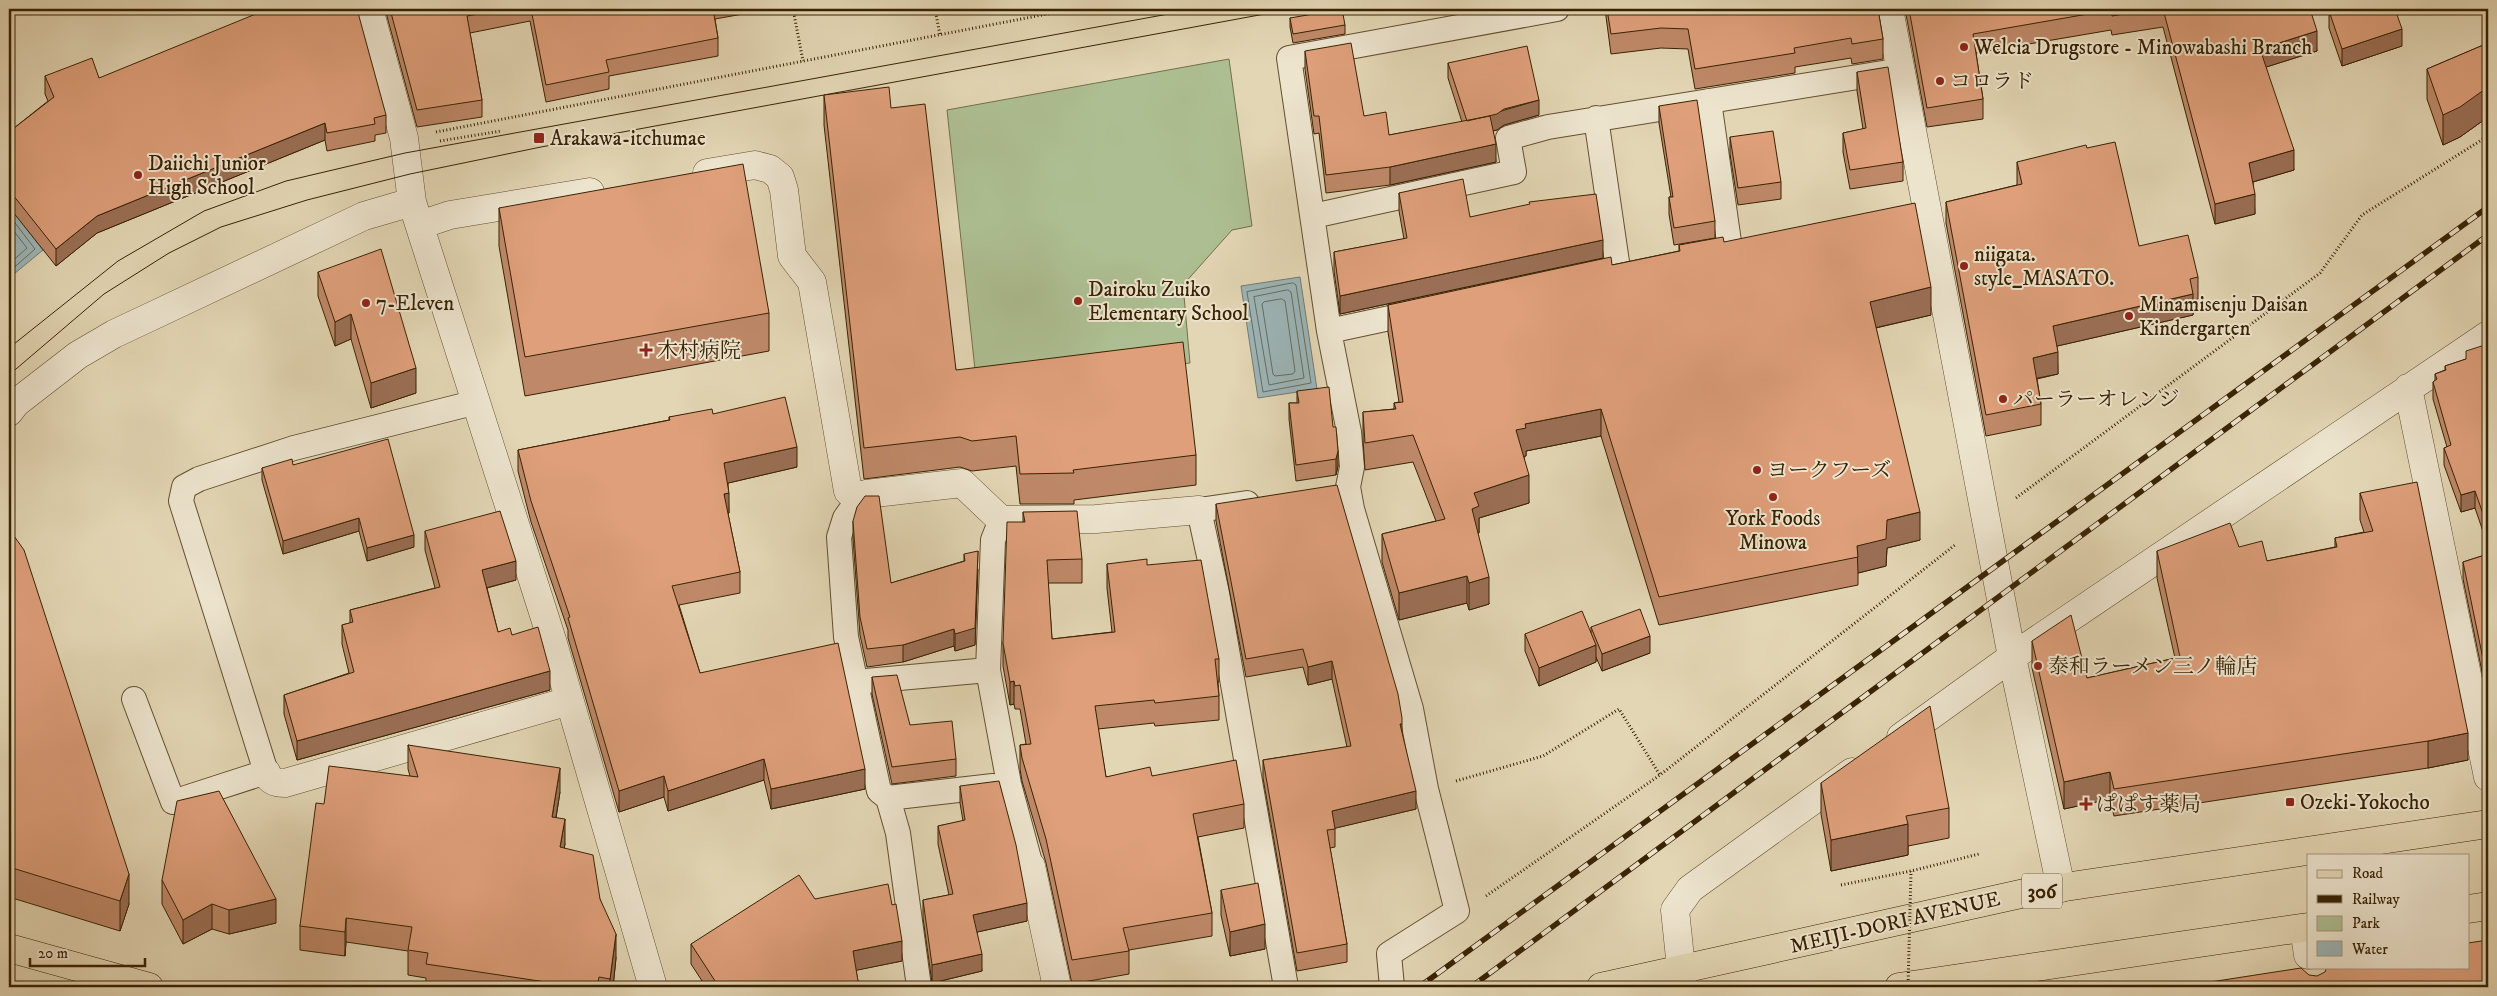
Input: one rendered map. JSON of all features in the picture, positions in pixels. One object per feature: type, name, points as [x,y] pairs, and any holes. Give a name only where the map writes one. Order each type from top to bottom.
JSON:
[{"type":"main road","name":"MEIJI-DORI AVENUE","points":[[1601,987],[1682,979],[2024,893],[2488,824]]},
{"type":"main road","points":[[2470,909],[2488,906]]},
{"type":"main road","points":[[1899,987],[2006,979],[2306,927]]},
{"type":"main road","points":[[9,948],[149,987]]},
{"type":"street","points":[[368,9],[404,138],[416,213],[570,701],[653,987]]},
{"type":"street","points":[[1889,9],[1900,70],[1918,216],[2061,888]]},
{"type":"street","points":[[687,176],[755,165],[770,169],[780,177],[784,190],[792,256],[812,282],[848,491],[858,500],[866,494],[962,483],[1001,520],[1096,520],[1199,510]]},
{"type":"street","points":[[9,412],[16,403],[78,355],[114,334],[364,216],[465,213],[618,188]]},
{"type":"street","points":[[1682,979],[1675,910],[1690,889],[2012,657],[2488,335]]},
{"type":"street","points":[[2408,388],[2488,777]]},
{"type":"street","points":[[266,772],[269,778],[276,783],[285,783],[570,701]]},
{"type":"street","points":[[1031,866],[1057,987]]},
{"type":"street","points":[[2306,927],[2307,941]]},
{"type":"lane","points":[[1392,987],[1389,954],[1457,911],[1426,789],[1411,710],[1352,509],[1339,488],[1352,467],[1349,432],[1329,331],[1289,58],[1557,9]]},
{"type":"lane","points":[[1313,216],[1514,172],[1508,138],[1548,127],[1900,70]]},
{"type":"lane","points":[[1709,101],[1730,249]]},
{"type":"lane","points":[[1596,118],[1618,269]]},
{"type":"lane","points":[[1329,331],[1435,308]]},
{"type":"lane","points":[[134,699],[173,802],[266,772],[181,501],[184,487],[199,479],[294,448],[477,402]]},
{"type":"lane","points":[[1273,499],[1199,510],[1217,593],[1286,987]]},
{"type":"lane","points":[[858,500],[845,518],[839,537],[846,637],[879,791],[888,798],[898,833],[919,987]]},
{"type":"lane","points":[[1001,520],[993,540],[988,670],[1009,784],[1031,866]]},
{"type":"lane","points":[[855,682],[988,670]]},
{"type":"lane","points":[[888,798],[1009,784]]},
{"type":"path","points":[[792,9],[803,61]]},
{"type":"path","points":[[935,9],[940,35]]},
{"type":"path","points":[[1043,9],[1044,14]]},
{"type":"path","points":[[404,138],[1073,9]]},
{"type":"path","points":[[437,132],[439,141],[501,131]]},
{"type":"path","points":[[1426,789],[1543,756],[1619,709],[1660,775]]},
{"type":"path","points":[[1841,885],[1911,872],[1979,854]]},
{"type":"path","points":[[1908,987],[1911,872]]},
{"type":"green space","points":[[1229,59],[1252,226],[1232,230],[1183,285],[1190,363],[977,388],[947,110]]},
{"type":"water","points":[[9,207],[43,250],[9,278]]},
{"type":"water","points":[[1300,277],[1317,389],[1258,398],[1241,286]]},
{"type":"building","name":"Daiichi Junior High School","points":[[268,9],[357,9],[386,115],[374,118],[375,124],[327,133],[325,123],[97,216],[56,249],[9,190],[9,132],[54,97],[45,76],[92,58],[99,78]]},
{"type":"building","points":[[390,9],[505,9],[467,16],[482,100],[417,110]]},
{"type":"building","points":[[531,9],[713,9],[718,38],[606,60],[609,72],[546,85]]},
{"type":"building","points":[[1342,9],[1345,25],[1293,34],[1290,18]]},
{"type":"building","points":[[1607,9],[1878,9],[1883,39],[1852,44],[1851,38],[1794,48],[1795,53],[1695,69],[1688,29],[1661,28],[1611,34]]},
{"type":"building","name":"Welcia Drugstore - Minowabashi Branch","points":[[1909,9],[2154,9],[2112,16],[2111,10],[1973,34],[1983,99],[1927,108]]},
{"type":"building","points":[[2163,9],[2310,9],[2317,31],[2260,49],[2294,150],[2249,163],[2255,194],[2215,204]]},
{"type":"building","points":[[2336,9],[2395,9],[2402,29],[2342,49],[2329,11]]},
{"type":"building","points":[[1351,43],[1364,116],[1386,112],[1389,135],[1490,116],[1496,144],[1390,167],[1326,175],[1319,116],[1314,116],[1305,51]]},
{"type":"building","points":[[2488,43],[2488,87],[2460,107],[2443,115],[2427,69]]},
{"type":"building","points":[[1527,46],[1539,100],[1504,109],[1497,114],[1467,121],[1448,63]]},
{"type":"building","points":[[1888,67],[1903,162],[1850,170],[1843,133],[1866,128],[1857,72]]},
{"type":"building","points":[[889,87],[891,108],[925,104],[956,370],[1183,342],[1196,455],[1073,470],[1074,473],[1020,474],[1016,436],[972,441],[960,437],[864,448],[824,95]]},
{"type":"building","points":[[1697,100],[1715,221],[1674,228],[1669,197],[1673,197],[1659,106]]},
{"type":"building","points":[[1773,131],[1781,182],[1738,188],[1730,137]]},
{"type":"building","points":[[2115,142],[2139,246],[2188,235],[2198,277],[2190,279],[2193,294],[2053,326],[2058,352],[2033,358],[2041,404],[1986,415],[1946,202],[2022,184],[2017,162],[2086,145],[2087,148]]},
{"type":"building","points":[[743,164],[769,313],[525,357],[499,208]]},
{"type":"building","points":[[1463,179],[1470,217],[1530,204],[1529,202],[1596,194],[1603,240],[1340,296],[1334,252],[1407,238],[1399,193]]},
{"type":"building","points":[[1915,203],[1931,287],[1870,302],[1920,512],[1887,520],[1886,539],[1857,546],[1858,557],[1659,597],[1601,409],[1525,424],[1526,428],[1516,430],[1529,475],[1474,493],[1479,506],[1472,509],[1489,577],[1469,583],[1467,576],[1399,593],[1382,534],[1445,519],[1413,435],[1365,443],[1363,412],[1396,409],[1394,403],[1403,402],[1388,305],[1611,257],[1612,265],[1680,251],[1679,245],[1723,237],[1724,242]]},
{"type":"building","points":[[381,249],[416,368],[371,383],[351,314],[335,322],[318,272]]},
{"type":"building","points":[[2488,344],[2488,528],[2475,491],[2461,495],[2444,448],[2451,445],[2433,382],[2437,379],[2435,374],[2446,370],[2445,366],[2466,359],[2466,351]]},
{"type":"building","points":[[1329,387],[1333,427],[1336,427],[1338,451],[1336,459],[1296,465],[1289,403],[1299,403],[1297,391]]},
{"type":"building","points":[[785,397],[797,447],[724,463],[729,493],[724,494],[740,572],[672,586],[700,673],[838,643],[865,769],[771,789],[764,759],[668,791],[664,776],[619,791],[568,618],[570,617],[531,501],[518,450],[670,420],[669,417],[712,409],[713,414]]},
{"type":"building","points":[[388,439],[414,535],[367,548],[359,518],[283,541],[262,468],[292,459],[293,465]]},
{"type":"building","points":[[2417,482],[2468,733],[2428,741],[2114,789],[2110,772],[2064,782],[2032,641],[2071,615],[2087,678],[2180,657],[2157,551],[2230,523],[2239,547],[2262,541],[2267,561],[2337,547],[2335,538],[2373,531],[2360,493]]},
{"type":"building","points":[[1337,485],[1398,694],[1402,718],[1402,724],[1400,724],[1416,791],[1332,811],[1335,829],[1327,830],[1347,944],[1297,953],[1263,760],[1351,746],[1332,661],[1308,667],[1303,649],[1246,659],[1216,504]]},
{"type":"building","points":[[865,496],[879,496],[891,583],[965,561],[964,554],[978,551],[975,628],[955,634],[954,629],[903,645],[867,649],[860,617],[853,521],[857,507]]},
{"type":"building","points":[[500,511],[516,561],[482,570],[498,632],[510,628],[512,635],[538,627],[550,671],[297,741],[284,695],[354,672],[342,625],[353,622],[350,610],[440,587],[425,531]]},
{"type":"building","points":[[1077,511],[1082,559],[1047,560],[1052,639],[1115,632],[1107,564],[1147,559],[1147,565],[1201,560],[1219,659],[1215,659],[1219,696],[1155,703],[1154,700],[1095,706],[1106,777],[1150,767],[1152,776],[1236,760],[1244,804],[1193,814],[1212,913],[1123,928],[1129,951],[1072,960],[1046,839],[1022,758],[1020,745],[1031,744],[1020,685],[1015,686],[1014,681],[1010,682],[1003,643],[1007,522],[1025,522],[1023,512]]},
{"type":"building","points":[[9,529],[24,550],[129,874],[120,901],[9,867]]},
{"type":"building","points":[[2488,554],[2488,683],[2463,562]]},
{"type":"building","points":[[1640,609],[1650,636],[1602,654],[1591,627]]},
{"type":"building","points":[[1582,611],[1596,645],[1539,668],[1525,634]]},
{"type":"building","points":[[897,675],[910,725],[952,721],[956,759],[892,767],[872,677]]},
{"type":"building","points":[[1930,706],[1949,808],[1906,816],[1908,824],[1831,840],[1821,783]]},
{"type":"building","points":[[408,745],[560,768],[552,817],[565,819],[560,847],[593,855],[600,899],[616,934],[610,979],[599,977],[597,987],[579,987],[426,964],[428,953],[408,950],[412,927],[346,918],[345,932],[300,926],[316,803],[324,804],[329,766],[418,777]]},
{"type":"building","points":[[999,781],[1016,845],[1027,903],[973,915],[982,954],[932,965],[923,900],[953,894],[938,826],[965,820],[960,786]]},
{"type":"building","points":[[219,791],[276,899],[229,910],[212,904],[183,920],[162,880],[177,801]]},
{"type":"building","points":[[799,875],[815,899],[888,884],[892,905],[896,904],[902,941],[853,951],[859,987],[719,987],[691,944]]},
{"type":"building","points":[[1258,883],[1265,924],[1230,932],[1221,890]]},
{"type":"building","points":[[2488,940],[2488,987],[2178,987],[2301,968],[2309,975],[2317,976],[2325,972],[2327,968],[2470,968],[2470,943]]},
{"type":"tram line","points":[[9,348],[118,261],[204,211],[286,181],[405,153],[1196,9]]},
{"type":"tram line","points":[[9,375],[104,294],[169,253],[221,227],[307,200],[410,174],[541,147],[1292,9]]},
{"type":"railway","points":[[1419,987],[2488,207]]},
{"type":"railway","points":[[1471,987],[2488,235]]},
{"type":"place","name":"Welcia Drugstore - Minowabashi Branch","points":[[1964,47]]},
{"type":"place","name":"コロラド","points":[[1940,81]]},
{"type":"place","name":"Arakawa-itchumae","points":[[539,138]]},
{"type":"place","name":"Daiichi Junior High School","points":[[138,175]]},
{"type":"place","name":"niigata. style_MASATO.","points":[[1964,266]]},
{"type":"place","name":"Dairoku Zuiko Elementary School","points":[[1078,301]]},
{"type":"place","name":"7-Eleven","points":[[366,303]]},
{"type":"place","name":"Minamisenju Daisan Kindergarten","points":[[2129,316]]},
{"type":"place","name":"木村病院","points":[[646,350]]},
{"type":"place","name":"パーラーオレンジ","points":[[2003,399]]},
{"type":"place","name":"ヨークフーズ","points":[[1757,470]]},
{"type":"place","name":"York Foods Minowa","points":[[1773,497]]},
{"type":"place","name":"泰和ラーメン三ノ輪店","points":[[2038,666]]},
{"type":"place","name":"Ozeki-Yokocho","points":[[2290,802]]},
{"type":"place","name":"ぱぱす薬局","points":[[2086,804]]}]
